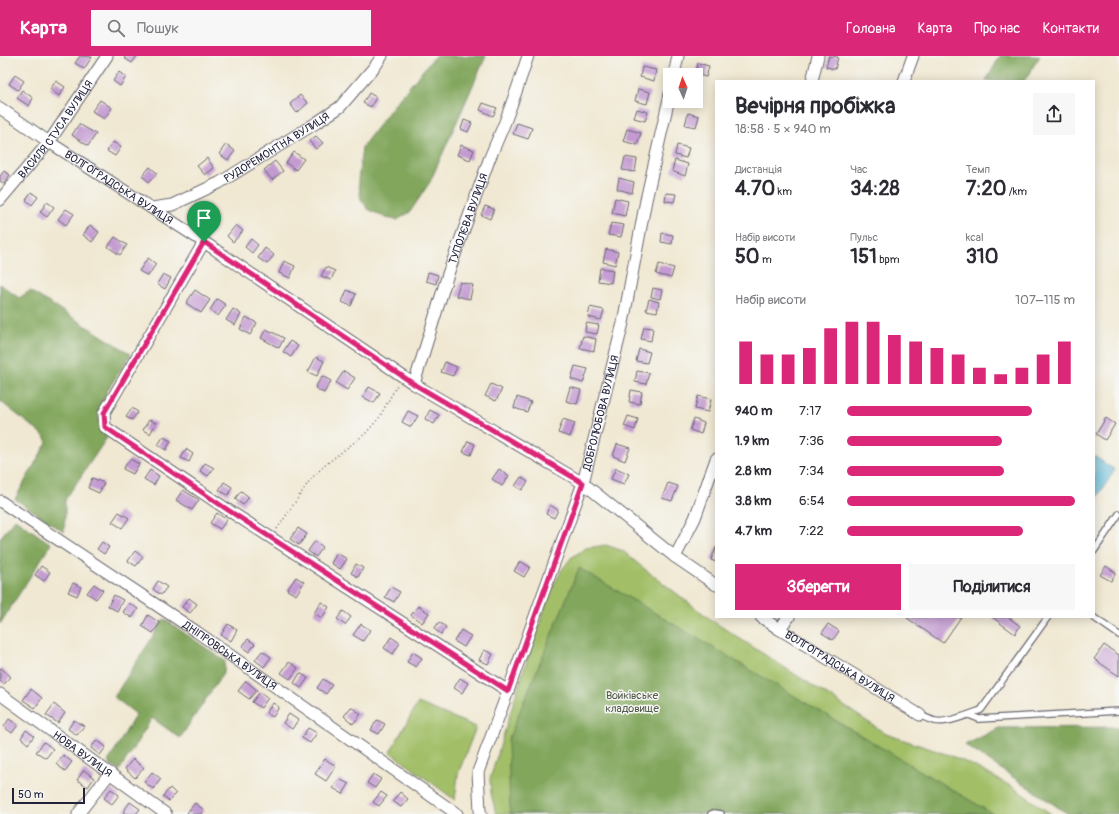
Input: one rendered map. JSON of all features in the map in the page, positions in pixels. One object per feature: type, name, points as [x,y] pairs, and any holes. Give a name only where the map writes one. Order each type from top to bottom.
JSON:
[{"type":"street","name":"ВАСИЛЯ СТУСА ВУЛИЦЯ","points":[[0,200],[49,142],[107,56]]},
{"type":"street","name":"РУДОРЕМОНТНА ВУЛИЦЯ","points":[[152,208],[172,205],[219,183],[316,124],[340,107],[382,56]]},
{"type":"street","name":"ТУПОЛЄВА ВУЛИЦЯ","points":[[414,384],[448,274],[488,160],[505,122],[528,56]]},
{"type":"street","points":[[675,68],[678,56]]},
{"type":"street","points":[[812,80],[818,56]]},
{"type":"street","points":[[904,80],[913,56]]},
{"type":"street","name":"ВОЛГОГРАДСЬКА ВУЛИЦЯ","points":[[0,108],[49,142],[204,242],[414,384],[583,483],[675,557],[715,584]]},
{"type":"street","name":"ДОБРОЛЮБОВА ВУЛИЦЯ","points":[[481,814],[479,804],[478,772],[583,483],[623,323],[646,200],[667,108]]},
{"type":"street","points":[[204,242],[104,413],[105,427],[271,538],[508,691]]},
{"type":"street","points":[[675,557],[695,518],[715,462]]},
{"type":"street","name":"ДНІПРОВСЬКА ВУЛИЦЯ","points":[[0,501],[197,632],[457,814]]},
{"type":"street","name":"ВОЛГОГРАДСЬКА ВУЛИЦЯ","points":[[762,618],[920,715]]},
{"type":"street","points":[[779,629],[788,618]]},
{"type":"street","name":"НОВА ВУЛИЦЯ","points":[[0,694],[166,814]]},
{"type":"street","points":[[78,814],[110,774]]},
{"type":"lane","points":[[1095,550],[1119,514]]},
{"type":"lane","points":[[920,715],[936,722],[969,715],[980,710],[1047,618]]},
{"type":"lane","points":[[1094,618],[1119,635]]},
{"type":"lane","points":[[969,715],[979,719],[1119,711]]},
{"type":"lane","points":[[711,814],[721,814]]},
{"type":"path","points":[[271,538],[310,480],[325,465],[365,434],[379,418],[402,376]]},
{"type":"green space","points":[[435,56],[486,56],[430,182],[410,212],[397,220],[386,218],[368,209],[361,199],[358,181],[362,147],[394,105]]},
{"type":"green space","points":[[1000,56],[1040,56],[1025,80],[987,80]]},
{"type":"green space","points":[[0,284],[19,298],[30,291],[131,354],[107,391],[98,411],[100,430],[108,436],[65,500],[64,532],[15,499],[47,442],[44,436],[0,401]]},
{"type":"green space","points":[[15,519],[51,544],[0,624],[0,538]]},
{"type":"green space","name":"Войківське кладовище","points":[[606,545],[623,551],[714,622],[886,734],[949,755],[972,765],[1014,788],[1051,814],[496,814],[491,793],[490,779],[521,678],[550,593],[561,571],[571,558],[586,548]]},
{"type":"green space","name":"Войківське кладовище","points":[[579,568],[993,814],[510,814],[508,740]]},
{"type":"green space","points":[[164,619],[225,661],[224,672],[180,738],[152,718],[119,771],[108,762],[136,714],[114,697]]},
{"type":"green space","points":[[418,703],[476,727],[458,774],[455,800],[390,752]]},
{"type":"green space","points":[[1119,727],[1119,814],[1068,814],[965,745],[999,728]]},
{"type":"water","points":[[1095,457],[1115,470],[1095,500]]},
{"type":"building","points":[[80,56],[92,57],[84,69],[75,63]]},
{"type":"building","points":[[126,56],[137,56],[132,63],[124,58]]},
{"type":"building","points":[[829,56],[838,57],[835,69],[826,67]]},
{"type":"building","points":[[698,63],[709,66],[706,77],[703,76],[703,68],[697,68]]},
{"type":"building","points":[[642,67],[656,70],[654,81],[640,77]]},
{"type":"building","points":[[119,72],[126,77],[120,86],[113,81]]},
{"type":"building","points":[[15,75],[24,81],[18,90],[9,84]]},
{"type":"building","points":[[56,81],[65,87],[59,96],[50,89]]},
{"type":"building","points":[[638,89],[650,92],[647,104],[635,101]]},
{"type":"building","points":[[22,90],[33,98],[29,106],[17,98]]},
{"type":"building","points":[[369,93],[376,97],[371,107],[363,103]]},
{"type":"building","points":[[300,95],[308,103],[297,113],[290,104]]},
{"type":"building","points":[[100,100],[112,108],[104,119],[92,111]]},
{"type":"building","points":[[483,103],[497,108],[493,116],[480,110]]},
{"type":"building","points":[[637,109],[648,112],[645,121],[634,118]]},
{"type":"building","points":[[688,113],[699,116],[696,127],[685,125]]},
{"type":"building","points":[[464,120],[472,123],[468,132],[461,129]]},
{"type":"building","points":[[517,123],[532,128],[528,139],[513,134]]},
{"type":"building","points":[[79,124],[96,134],[88,146],[72,135]]},
{"type":"building","points":[[627,129],[641,133],[637,145],[623,141]]},
{"type":"building","points":[[316,136],[323,143],[316,149],[309,141]]},
{"type":"building","points":[[113,142],[121,147],[115,156],[107,151]]},
{"type":"building","points":[[226,144],[235,151],[228,160],[219,154]]},
{"type":"building","points":[[461,145],[474,150],[470,160],[457,155]]},
{"type":"building","points":[[677,145],[689,148],[686,158],[675,155]]},
{"type":"building","points":[[294,152],[304,159],[296,170],[286,163]]},
{"type":"building","points":[[625,157],[637,159],[635,172],[622,170]]},
{"type":"building","points":[[207,158],[214,168],[205,175],[197,166]]},
{"type":"building","points":[[675,160],[688,164],[685,176],[672,171]]},
{"type":"building","points":[[275,161],[283,171],[272,180],[264,170]]},
{"type":"building","points":[[150,167],[157,173],[149,182],[142,176]]},
{"type":"building","points":[[4,171],[10,175],[4,184],[0,181],[0,176]]},
{"type":"building","points":[[619,178],[634,182],[632,193],[617,189]]},
{"type":"building","points":[[31,192],[38,197],[32,205],[26,200]]},
{"type":"building","points":[[666,193],[676,194],[674,202],[665,201]]},
{"type":"building","points":[[615,198],[628,201],[625,216],[612,213]]},
{"type":"building","points":[[47,202],[54,207],[47,217],[40,212]]},
{"type":"building","points":[[485,206],[494,209],[490,219],[481,215]]},
{"type":"building","points":[[202,207],[213,215],[206,223],[196,215]]},
{"type":"building","points":[[66,209],[74,214],[66,225],[58,219]]},
{"type":"building","points":[[611,223],[624,225],[621,237],[608,235]]},
{"type":"building","points":[[90,225],[99,232],[92,242],[83,235]]},
{"type":"building","points":[[236,225],[243,231],[233,242],[227,236]]},
{"type":"building","points":[[662,233],[673,235],[672,244],[661,242]]},
{"type":"building","points":[[115,237],[127,245],[120,255],[108,247]]},
{"type":"building","points":[[251,239],[258,245],[252,253],[245,247]]},
{"type":"building","points":[[265,248],[274,255],[267,264],[258,258]]},
{"type":"building","points":[[606,249],[618,252],[615,265],[603,262]]},
{"type":"building","points":[[148,258],[156,264],[148,276],[139,271]]},
{"type":"building","points":[[284,261],[295,266],[290,278],[279,273]]},
{"type":"building","points":[[659,264],[674,268],[671,278],[656,274]]},
{"type":"building","points":[[326,267],[335,271],[331,280],[321,276]]},
{"type":"building","points":[[600,268],[613,270],[611,283],[598,281]]},
{"type":"building","points":[[428,272],[438,275],[436,284],[426,281]]},
{"type":"building","points":[[163,274],[171,278],[165,289],[157,284]]},
{"type":"building","points":[[460,282],[473,285],[470,299],[456,296]]},
{"type":"building","points":[[653,288],[662,290],[660,299],[651,297]]},
{"type":"building","points":[[195,290],[210,300],[201,313],[186,303]]},
{"type":"building","points":[[347,290],[356,294],[351,306],[342,302]]},
{"type":"building","points":[[217,299],[226,305],[218,316],[210,310]]},
{"type":"building","points":[[649,299],[659,302],[657,312],[646,310]]},
{"type":"building","points":[[590,307],[604,310],[601,320],[588,317]]},
{"type":"building","points":[[233,309],[241,314],[235,325],[226,320]]},
{"type":"building","points":[[246,317],[257,323],[250,335],[240,329]]},
{"type":"building","points":[[586,323],[599,325],[597,334],[585,332]]},
{"type":"building","points":[[644,327],[653,328],[651,341],[641,339]]},
{"type":"building","points":[[266,329],[284,338],[279,348],[261,338]]},
{"type":"building","points":[[583,336],[596,339],[594,351],[580,348]]},
{"type":"building","points":[[290,341],[298,346],[291,357],[283,352]]},
{"type":"building","points":[[639,349],[650,352],[647,363],[636,361]]},
{"type":"building","points":[[316,357],[324,361],[317,376],[308,372]]},
{"type":"building","points":[[445,362],[457,367],[453,376],[441,372]]},
{"type":"building","points":[[575,366],[588,369],[583,383],[571,379]]},
{"type":"building","points":[[344,371],[355,378],[347,390],[336,383]]},
{"type":"building","points":[[637,371],[649,373],[646,384],[635,382]]},
{"type":"building","points":[[322,376],[331,381],[324,393],[315,388]]},
{"type":"building","points":[[491,384],[502,389],[496,401],[485,396]]},
{"type":"building","points":[[369,387],[380,393],[374,403],[363,397]]},
{"type":"building","points":[[570,387],[581,390],[577,404],[566,401]]},
{"type":"building","points":[[631,390],[642,392],[640,404],[629,402]]},
{"type":"building","points":[[698,396],[711,399],[708,412],[695,409]]},
{"type":"building","points":[[517,397],[531,402],[527,412],[514,408]]},
{"type":"building","points":[[132,408],[138,412],[132,420],[126,417]]},
{"type":"building","points":[[430,410],[439,415],[434,424],[425,419]]},
{"type":"building","points":[[408,411],[418,416],[411,427],[402,422]]},
{"type":"building","points":[[628,416],[638,419],[635,430],[624,426]]},
{"type":"building","points":[[1106,418],[1115,424],[1105,440],[1096,434]]},
{"type":"building","points":[[563,419],[575,423],[570,437],[558,433]]},
{"type":"building","points":[[694,419],[704,423],[701,434],[690,430]]},
{"type":"building","points":[[149,420],[156,423],[150,434],[143,430]]},
{"type":"building","points":[[163,437],[171,441],[166,450],[158,445]]},
{"type":"building","points":[[468,441],[475,444],[471,455],[463,452]]},
{"type":"building","points":[[617,444],[630,448],[625,461],[613,456]]},
{"type":"building","points":[[186,449],[193,454],[189,462],[181,458]]},
{"type":"building","points":[[130,459],[139,464],[133,474],[123,469]]},
{"type":"building","points":[[205,463],[214,468],[208,476],[200,471]]},
{"type":"building","points":[[616,468],[629,474],[624,484],[611,479]]},
{"type":"building","points":[[499,469],[509,476],[502,486],[492,479]]},
{"type":"building","points":[[150,470],[159,476],[154,485],[144,479]]},
{"type":"building","points":[[521,477],[528,482],[522,490],[515,486]]},
{"type":"building","points":[[92,478],[104,483],[99,493],[88,488]]},
{"type":"building","points":[[224,482],[232,487],[228,495],[219,490]]},
{"type":"building","points":[[668,483],[678,486],[672,501],[662,498]]},
{"type":"building","points":[[183,490],[199,500],[192,510],[176,500]]},
{"type":"building","points":[[241,491],[249,497],[243,505],[235,499]]},
{"type":"building","points":[[550,505],[558,510],[554,518],[546,514]]},
{"type":"building","points":[[119,512],[129,518],[122,528],[112,522]]},
{"type":"building","points":[[217,513],[227,520],[220,529],[210,523]]},
{"type":"building","points":[[298,528],[307,534],[299,545],[290,539]]},
{"type":"building","points":[[315,541],[323,547],[316,557],[308,551]]},
{"type":"building","points":[[102,542],[109,547],[104,554],[97,549]]},
{"type":"building","points":[[715,550],[715,562],[711,560]]},
{"type":"building","points":[[135,551],[143,557],[136,566],[128,561]]},
{"type":"building","points":[[337,553],[347,559],[340,569],[331,563]]},
{"type":"building","points":[[520,561],[530,567],[524,577],[514,571]]},
{"type":"building","points":[[356,564],[363,568],[358,577],[351,573]]},
{"type":"building","points":[[41,566],[50,572],[44,581],[35,575]]},
{"type":"building","points":[[1106,566],[1116,573],[1111,581],[1100,575]]},
{"type":"building","points":[[296,577],[304,582],[296,595],[287,590]]},
{"type":"building","points":[[158,581],[167,587],[161,595],[153,589]]},
{"type":"building","points":[[73,583],[81,587],[77,596],[68,592]]},
{"type":"building","points":[[94,584],[103,590],[96,599],[87,593]]},
{"type":"building","points":[[391,587],[400,592],[394,602],[385,597]]},
{"type":"building","points":[[114,595],[123,600],[117,611],[108,606]]},
{"type":"building","points":[[189,598],[197,604],[190,613],[182,607]]},
{"type":"building","points":[[321,602],[329,607],[322,618],[314,613]]},
{"type":"building","points":[[129,603],[138,609],[132,618],[123,612]]},
{"type":"building","points":[[418,606],[429,613],[422,623],[411,615]]},
{"type":"building","points":[[343,611],[351,617],[345,625],[337,619]]},
{"type":"building","points":[[148,615],[160,623],[153,633],[142,626]]},
{"type":"building","points":[[907,618],[960,618],[943,643]]},
{"type":"building","points":[[993,618],[1009,618],[1020,626],[1015,634]]},
{"type":"building","points":[[439,622],[446,627],[441,634],[434,629]]},
{"type":"building","points":[[228,624],[237,630],[231,641],[221,635]]},
{"type":"building","points":[[361,624],[370,630],[363,641],[353,635]]},
{"type":"building","points":[[828,624],[839,631],[833,640],[822,633]]},
{"type":"building","points":[[461,630],[471,636],[464,647],[454,641]]},
{"type":"building","points":[[391,637],[400,643],[393,654],[384,648]]},
{"type":"building","points":[[248,639],[255,644],[249,652],[242,647]]},
{"type":"building","points":[[1104,645],[1119,655],[1119,676],[1094,659]]},
{"type":"building","points":[[484,650],[493,654],[488,664],[479,660]]},
{"type":"building","points":[[262,651],[271,657],[264,667],[255,660]]},
{"type":"building","points":[[413,652],[422,658],[416,667],[407,662]]},
{"type":"building","points":[[289,662],[298,668],[290,679],[281,673]]},
{"type":"building","points":[[1,668],[11,677],[4,684],[0,681]]},
{"type":"building","points":[[300,673],[308,678],[301,688],[294,683]]},
{"type":"building","points":[[460,678],[468,683],[462,693],[454,688]]},
{"type":"building","points":[[323,679],[332,685],[326,694],[317,688]]},
{"type":"building","points":[[246,681],[257,690],[249,699],[238,691]]},
{"type":"building","points":[[31,689],[42,698],[35,708],[23,700]]},
{"type":"building","points":[[260,692],[268,698],[261,708],[252,702]]},
{"type":"building","points":[[273,703],[279,707],[273,717],[266,713]]},
{"type":"building","points":[[54,704],[65,713],[58,723],[46,715]]},
{"type":"building","points":[[351,707],[361,714],[353,724],[344,716]]},
{"type":"building","points":[[289,714],[298,720],[292,729],[283,723]]},
{"type":"building","points":[[9,719],[18,725],[12,733],[4,727]]},
{"type":"building","points":[[74,720],[84,726],[77,735],[68,729]]},
{"type":"building","points":[[377,720],[385,724],[379,734],[371,730]]},
{"type":"building","points":[[308,728],[317,733],[310,743],[302,738]]},
{"type":"building","points":[[26,730],[34,736],[28,744],[21,738]]},
{"type":"building","points":[[97,740],[106,747],[100,755],[91,748]]},
{"type":"building","points":[[44,742],[53,749],[46,758],[36,752]]},
{"type":"building","points":[[63,755],[72,762],[65,771],[56,764]]},
{"type":"building","points":[[133,759],[144,768],[135,778],[125,769]]},
{"type":"building","points":[[325,759],[336,766],[326,781],[315,774]]},
{"type":"building","points":[[84,770],[94,778],[88,787],[77,780]]},
{"type":"building","points":[[152,772],[161,779],[153,789],[144,782]]},
{"type":"building","points":[[373,774],[381,779],[375,788],[367,783]]},
{"type":"building","points":[[339,779],[349,784],[343,794],[333,788]]},
{"type":"building","points":[[170,788],[176,794],[169,801],[163,796]]},
{"type":"building","points":[[111,789],[119,795],[112,804],[104,798]]},
{"type":"building","points":[[381,792],[387,796],[379,806],[373,802]]},
{"type":"building","points":[[400,792],[408,799],[401,807],[393,801]]},
{"type":"building","points":[[130,802],[140,809],[136,814],[126,814],[123,812]]},
{"type":"building","points":[[195,803],[204,810],[201,814],[188,814],[187,813]]},
{"type":"route","points":[[204,242],[414,384],[583,483],[508,691],[228,510],[105,427],[104,413],[204,242]]}]
